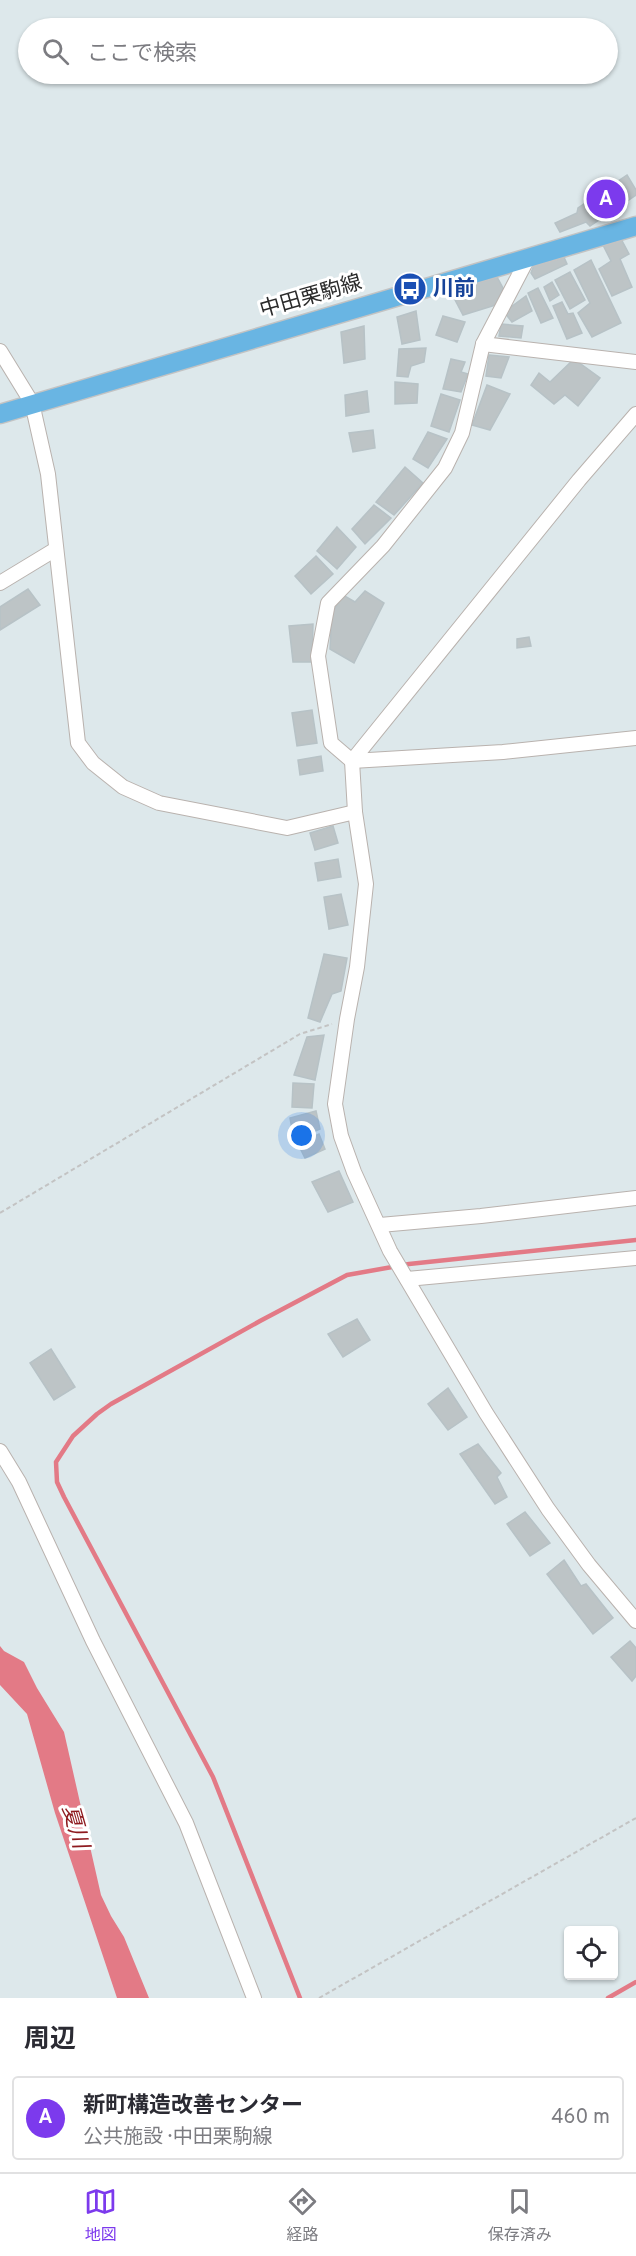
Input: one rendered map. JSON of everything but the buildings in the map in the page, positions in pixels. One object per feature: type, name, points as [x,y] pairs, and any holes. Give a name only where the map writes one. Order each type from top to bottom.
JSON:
[{"type":"main road","name":"中田栗駒線","points":[[0,414],[636,226]]},
{"type":"street","points":[[529,256],[483,344],[462,433],[445,468],[383,546],[328,603],[318,656],[331,743],[352,760],[503,752],[636,738]]},
{"type":"street","points":[[483,344],[636,362]]},
{"type":"street","points":[[0,351],[32,403],[48,474],[78,743],[93,763],[123,787],[159,803],[287,828],[355,812]]},
{"type":"street","points":[[636,414],[579,480],[352,760],[355,812],[366,884],[357,967],[346,1019],[335,1104],[341,1136],[351,1163],[394,1257],[486,1413],[548,1509],[589,1565],[636,1621]]},
{"type":"street","points":[[0,583],[56,549]]},
{"type":"street","points":[[380,1225],[636,1198]]},
{"type":"street","points":[[406,1277],[636,1258]]},
{"type":"street","points":[[0,1451],[19,1482],[93,1641],[186,1823],[254,1998]]},
{"type":"path","points":[[0,1213],[300,1034],[346,1019]]},
{"type":"path","points":[[319,1998],[636,1818]]},
{"type":"water","name":"夏川","points":[[0,1646],[4,1651],[24,1662],[64,1732],[101,1895],[124,1937],[149,1998],[117,1998],[55,1813],[27,1714],[0,1685]]},
{"type":"waterway","points":[[300,1998],[213,1777],[64,1497],[57,1482],[56,1462],[73,1436],[111,1404],[347,1275],[409,1264],[636,1240]]},
{"type":"waterway","points":[[608,1998],[636,1982]]},
{"type":"place","name":"新町構造改善センター","points":[[606,199]]},
{"type":"place","name":"川前","points":[[410,289]]}]
